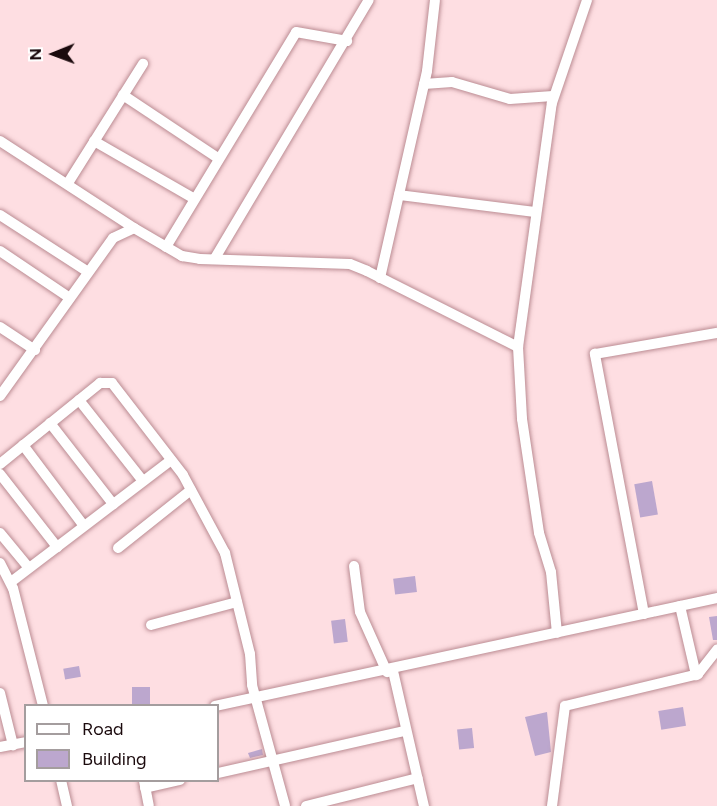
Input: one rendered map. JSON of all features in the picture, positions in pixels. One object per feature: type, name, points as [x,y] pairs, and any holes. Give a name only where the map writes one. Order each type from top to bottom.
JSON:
[{"type":"street","points":[[215,258],[347,41],[369,0]]},
{"type":"street","points":[[380,278],[424,84],[435,0]]},
{"type":"street","points":[[557,633],[551,572],[539,533],[522,419],[518,347],[553,96],[587,0]]},
{"type":"street","points":[[166,247],[193,198],[296,32],[347,41]]},
{"type":"street","points":[[68,183],[143,64]]},
{"type":"street","points":[[424,84],[452,82],[510,99],[553,96]]},
{"type":"street","points":[[123,95],[218,158]]},
{"type":"street","points":[[0,141],[68,183],[134,228],[183,256],[350,264],[518,347]]},
{"type":"street","points":[[94,141],[193,198]]},
{"type":"street","points":[[399,195],[536,212]]},
{"type":"street","points":[[0,215],[88,272]]},
{"type":"street","points":[[0,396],[113,238],[134,228]]},
{"type":"street","points":[[0,251],[70,298]]},
{"type":"street","points":[[0,327],[35,350]]},
{"type":"street","points":[[644,614],[595,354],[717,333]]},
{"type":"street","points":[[0,464],[79,400],[110,381],[171,460],[191,490],[225,553],[285,806]]},
{"type":"street","points":[[79,400],[143,482]]},
{"type":"street","points":[[50,423],[113,504]]},
{"type":"street","points":[[23,445],[84,526]]},
{"type":"street","points":[[11,582],[171,460]]},
{"type":"street","points":[[0,474],[57,547]]},
{"type":"street","points":[[118,549],[191,490]]},
{"type":"street","points":[[0,532],[29,568]]},
{"type":"street","points":[[0,562],[11,582],[43,704]]},
{"type":"street","points":[[354,566],[360,612],[390,672],[424,806]]},
{"type":"street","points":[[219,704],[390,672],[717,598]]},
{"type":"street","points":[[151,625],[237,602]]},
{"type":"street","points":[[680,606],[696,675]]},
{"type":"street","points":[[552,806],[565,706],[696,675],[717,650]]},
{"type":"street","points":[[0,693],[13,745]]},
{"type":"street","points":[[219,773],[404,731]]},
{"type":"street","points":[[0,747],[24,742]]},
{"type":"street","points":[[306,806],[418,778]]},
{"type":"street","points":[[61,782],[67,806]]},
{"type":"street","points":[[149,806],[144,784],[162,782]]},
{"type":"building","points":[[652,481],[658,514],[640,518],[634,484]]},
{"type":"building","points":[[415,576],[417,592],[395,595],[393,579]]},
{"type":"building","points":[[717,616],[717,640],[713,640],[709,617]]},
{"type":"building","points":[[345,619],[348,642],[334,644],[331,621]]},
{"type":"building","points":[[79,666],[81,677],[65,680],[63,669]]},
{"type":"building","points":[[132,687],[150,687],[150,704],[132,704]]},
{"type":"building","points":[[683,707],[686,726],[661,730],[658,711]]},
{"type":"building","points":[[547,712],[551,752],[535,756],[525,717]]},
{"type":"building","points":[[472,728],[474,748],[459,749],[457,730]]},
{"type":"building","points":[[262,749],[263,755],[250,758],[248,753]]}]
